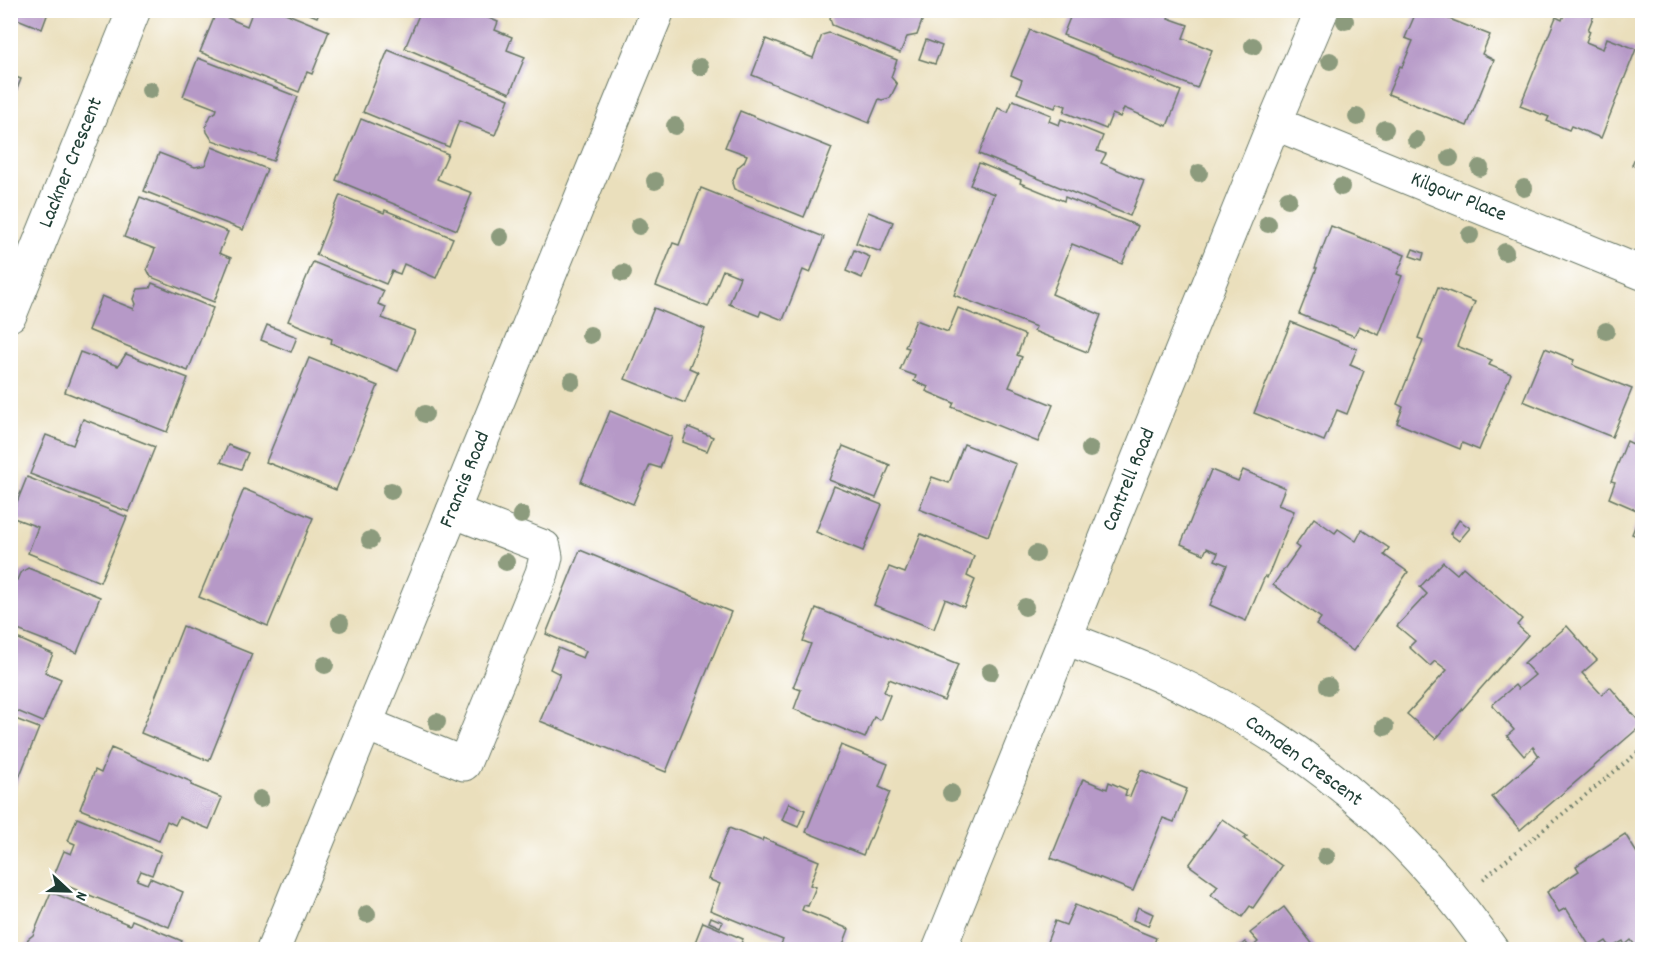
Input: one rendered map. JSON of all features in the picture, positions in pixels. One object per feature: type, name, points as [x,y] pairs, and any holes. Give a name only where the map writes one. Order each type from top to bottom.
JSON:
[{"type":"street","name":"Lackner Crescent","points":[[10,315],[134,10]]},
{"type":"street","name":"Francis Road","points":[[273,950],[658,10]]},
{"type":"street","name":"Cantrell Road","points":[[939,950],[1274,123],[1322,10]]},
{"type":"street","name":"Kilgour Place","points":[[1274,123],[1642,273]]},
{"type":"street","points":[[366,724],[464,764],[542,573],[546,557],[544,547],[453,511]]},
{"type":"street","name":"Camden Crescent","points":[[1066,638],[1203,695],[1290,747],[1387,825],[1406,844],[1457,901],[1492,950]]},
{"type":"path","points":[[1457,901],[1642,749]]},
{"type":"building","points":[[10,10],[49,10],[42,29],[10,16]]},
{"type":"building","points":[[253,10],[278,10],[329,31],[312,74],[307,72],[299,92],[200,52],[216,13],[247,26]]},
{"type":"building","points":[[300,10],[320,10],[317,17]]},
{"type":"building","points":[[421,10],[470,10],[498,22],[495,30],[512,37],[507,50],[525,57],[510,93],[405,48]]},
{"type":"building","points":[[833,10],[915,10],[914,13],[918,14],[922,21],[917,35],[907,37],[900,53],[832,25],[830,18]]},
{"type":"building","points":[[1073,10],[1171,10],[1168,18],[1188,25],[1183,38],[1212,50],[1197,88],[1063,35]]},
{"type":"building","points":[[1417,10],[1440,10],[1449,14],[1447,18],[1490,35],[1482,54],[1494,60],[1467,126],[1388,94],[1413,41],[1405,38]]},
{"type":"building","points":[[1477,10],[1496,10],[1493,17]]},
{"type":"building","points":[[1566,10],[1596,10],[1586,42],[1603,49],[1607,38],[1636,49],[1601,138],[1571,126],[1569,130],[1547,121],[1549,117],[1520,106],[1556,17],[1562,20]]},
{"type":"building","points":[[1030,30],[1181,91],[1167,126],[1124,108],[1120,117],[1112,114],[1106,129],[1064,112],[1066,106],[1057,103],[1055,108],[1017,93],[1022,80],[1011,75]]},
{"type":"building","points":[[829,33],[897,60],[891,77],[897,84],[890,98],[879,99],[869,123],[752,75],[766,39],[813,58],[822,35]]},
{"type":"building","points":[[926,40],[942,46],[935,64],[919,59]]},
{"type":"building","points":[[388,50],[509,99],[495,135],[459,121],[449,147],[363,112]]},
{"type":"building","points":[[198,58],[298,97],[273,161],[212,140],[206,126],[217,109],[183,96]]},
{"type":"building","points":[[10,75],[21,79],[11,104],[10,104]]},
{"type":"building","points":[[1013,100],[1051,115],[1049,121],[1059,125],[1061,119],[1103,136],[1097,151],[1106,154],[1101,163],[1144,181],[1130,216],[979,154],[998,108],[1008,112]]},
{"type":"building","points":[[740,111],[832,148],[804,217],[734,189],[732,183],[738,167],[747,155],[725,147]]},
{"type":"building","points":[[361,119],[448,154],[437,179],[472,193],[457,230],[336,180]]},
{"type":"building","points":[[1642,139],[1642,169],[1632,165]]},
{"type":"building","points":[[212,147],[267,169],[243,230],[144,191],[159,153],[195,167],[205,165]]},
{"type":"building","points":[[979,163],[1064,201],[1065,197],[1138,226],[1122,264],[1072,244],[1052,294],[1101,315],[1087,352],[1034,331],[1036,327],[954,295],[994,194],[970,185]]},
{"type":"building","points":[[701,188],[824,237],[810,273],[803,270],[783,320],[761,311],[759,316],[729,304],[740,277],[723,270],[708,307],[656,286],[673,243],[679,245]]},
{"type":"building","points":[[340,195],[384,213],[385,210],[453,238],[436,278],[404,264],[400,274],[392,271],[386,284],[316,255]]},
{"type":"building","points":[[140,197],[228,232],[219,253],[231,258],[214,302],[151,277],[147,269],[155,249],[124,237]]},
{"type":"building","points":[[868,212],[893,222],[881,252],[856,243]]},
{"type":"building","points":[[1331,226],[1405,255],[1397,274],[1402,276],[1379,335],[1359,326],[1354,336],[1299,314]]},
{"type":"building","points":[[1413,249],[1424,253],[1422,260],[1410,256]]},
{"type":"building","points":[[854,250],[870,257],[862,278],[846,271]]},
{"type":"building","points":[[313,262],[384,291],[378,304],[386,307],[382,318],[415,331],[398,371],[331,343],[332,339],[288,321]]},
{"type":"building","points":[[152,283],[213,308],[188,371],[88,330],[102,296],[134,309],[136,304],[134,299],[138,289],[150,288]]},
{"type":"building","points":[[1438,287],[1475,302],[1457,346],[1492,360],[1489,365],[1511,374],[1479,450],[1462,443],[1460,449],[1397,423],[1403,407],[1397,404],[1423,340],[1418,338]]},
{"type":"building","points":[[654,308],[705,329],[689,368],[698,372],[685,403],[625,379]]},
{"type":"building","points":[[958,308],[1025,335],[1017,355],[1022,357],[1009,387],[1053,405],[1038,442],[952,407],[954,403],[926,391],[928,387],[914,381],[916,376],[900,370],[909,348],[905,347],[916,320],[948,332]]},
{"type":"building","points":[[1291,322],[1357,349],[1350,365],[1364,371],[1347,414],[1337,410],[1324,441],[1254,413]]},
{"type":"building","points":[[267,325],[297,337],[291,352],[261,340]]},
{"type":"building","points":[[1545,348],[1574,360],[1572,365],[1632,389],[1612,437],[1523,401]]},
{"type":"building","points":[[80,352],[118,366],[126,354],[188,378],[167,432],[65,392]]},
{"type":"building","points":[[309,358],[378,386],[336,490],[266,462]]},
{"type":"building","points":[[610,411],[672,437],[660,468],[650,465],[633,504],[581,482]]},
{"type":"building","points":[[83,419],[155,447],[129,512],[30,474],[46,435],[73,445]]},
{"type":"building","points":[[688,427],[713,437],[707,451],[683,442]]},
{"type":"building","points":[[1642,428],[1642,538],[1632,534],[1641,512],[1609,498],[1615,482],[1611,481],[1627,441],[1633,444],[1638,431],[1641,432]]},
{"type":"building","points":[[964,444],[1016,464],[988,536],[919,509],[932,477],[949,483]]},
{"type":"building","points":[[228,445],[248,453],[241,469],[221,462]]},
{"type":"building","points":[[843,446],[890,465],[876,498],[829,480]]},
{"type":"building","points":[[1211,470],[1238,481],[1243,470],[1285,488],[1278,505],[1294,511],[1267,578],[1265,576],[1246,621],[1210,605],[1227,565],[1215,560],[1218,553],[1207,548],[1204,554],[1181,544]]},
{"type":"building","points":[[27,477],[127,517],[100,582],[28,553],[38,527],[11,517]]},
{"type":"building","points":[[834,486],[882,505],[863,551],[816,532]]},
{"type":"building","points":[[244,489],[313,518],[268,626],[199,597]]},
{"type":"building","points":[[1314,518],[1335,533],[1338,529],[1356,541],[1362,530],[1389,548],[1384,555],[1408,572],[1353,651],[1316,625],[1321,618],[1273,585],[1299,548],[1295,545]]},
{"type":"building","points":[[1459,520],[1470,528],[1459,541],[1450,534]]},
{"type":"building","points":[[921,534],[974,556],[967,576],[975,580],[964,607],[945,599],[934,629],[874,605],[889,567],[905,573]]},
{"type":"building","points":[[580,550],[731,612],[666,772],[540,721],[560,674],[550,669],[558,648],[583,658],[586,651],[546,634]]},
{"type":"building","points":[[1443,562],[1457,574],[1463,567],[1522,619],[1517,625],[1528,635],[1436,739],[1407,714],[1447,670],[1435,661],[1430,666],[1409,647],[1415,641],[1397,626],[1427,594],[1420,587]]},
{"type":"building","points":[[28,568],[100,597],[77,653],[10,627],[10,577],[17,580],[20,573]]},
{"type":"building","points":[[816,608],[958,665],[944,701],[889,679],[884,692],[890,695],[880,720],[874,717],[865,738],[794,709],[801,690],[793,687],[811,644],[803,641]]},
{"type":"building","points":[[183,626],[252,654],[209,761],[141,733]]},
{"type":"building","points":[[1567,626],[1597,660],[1582,673],[1602,695],[1610,687],[1642,725],[1520,830],[1492,797],[1539,756],[1533,747],[1524,756],[1507,736],[1514,730],[1492,705],[1515,685],[1518,689],[1535,675],[1524,663]]},
{"type":"building","points":[[10,635],[53,654],[45,672],[61,679],[43,722],[10,708]]},
{"type":"building","points":[[10,717],[39,728],[14,790],[10,789]]},
{"type":"building","points":[[841,745],[888,764],[879,787],[890,792],[863,855],[806,832]]},
{"type":"building","points":[[111,748],[192,782],[191,785],[222,798],[209,829],[179,817],[175,825],[167,821],[159,841],[80,809],[95,770],[101,773]]},
{"type":"building","points":[[1141,770],[1187,789],[1174,822],[1163,818],[1133,891],[1051,858],[1083,779],[1107,789],[1109,782],[1127,790],[1125,795],[1130,797]]},
{"type":"building","points":[[789,803],[805,810],[798,827],[782,820]]},
{"type":"building","points":[[77,818],[161,852],[152,875],[141,871],[137,880],[147,884],[150,878],[183,892],[169,927],[52,880],[64,851],[71,854],[75,844],[68,841]]},
{"type":"building","points":[[1222,819],[1247,836],[1244,839],[1282,866],[1253,908],[1250,906],[1242,917],[1211,895],[1218,886],[1189,865]]},
{"type":"building","points":[[729,828],[762,841],[763,838],[819,861],[810,885],[816,887],[808,906],[804,905],[802,910],[849,929],[841,950],[795,950],[781,944],[783,940],[710,910],[720,884],[708,879]]},
{"type":"building","points":[[1625,834],[1642,861],[1642,945],[1637,948],[1631,940],[1625,945],[1623,941],[1611,948],[1606,941],[1592,950],[1566,908],[1559,912],[1547,892],[1579,871],[1576,866]]},
{"type":"building","points":[[51,892],[130,925],[132,920],[182,941],[178,950],[24,950],[28,939],[33,935]]},
{"type":"building","points":[[1075,905],[1156,938],[1152,950],[1057,950],[1058,947],[1047,942],[1055,921],[1066,925]]},
{"type":"building","points":[[1138,907],[1153,914],[1148,926],[1133,920]]},
{"type":"building","points":[[1284,907],[1317,950],[1235,950],[1245,942],[1251,948],[1258,942],[1250,933]]},
{"type":"building","points":[[711,917],[723,922],[720,927],[709,922]]},
{"type":"building","points":[[703,922],[743,939],[741,943],[756,950],[692,950]]}]
